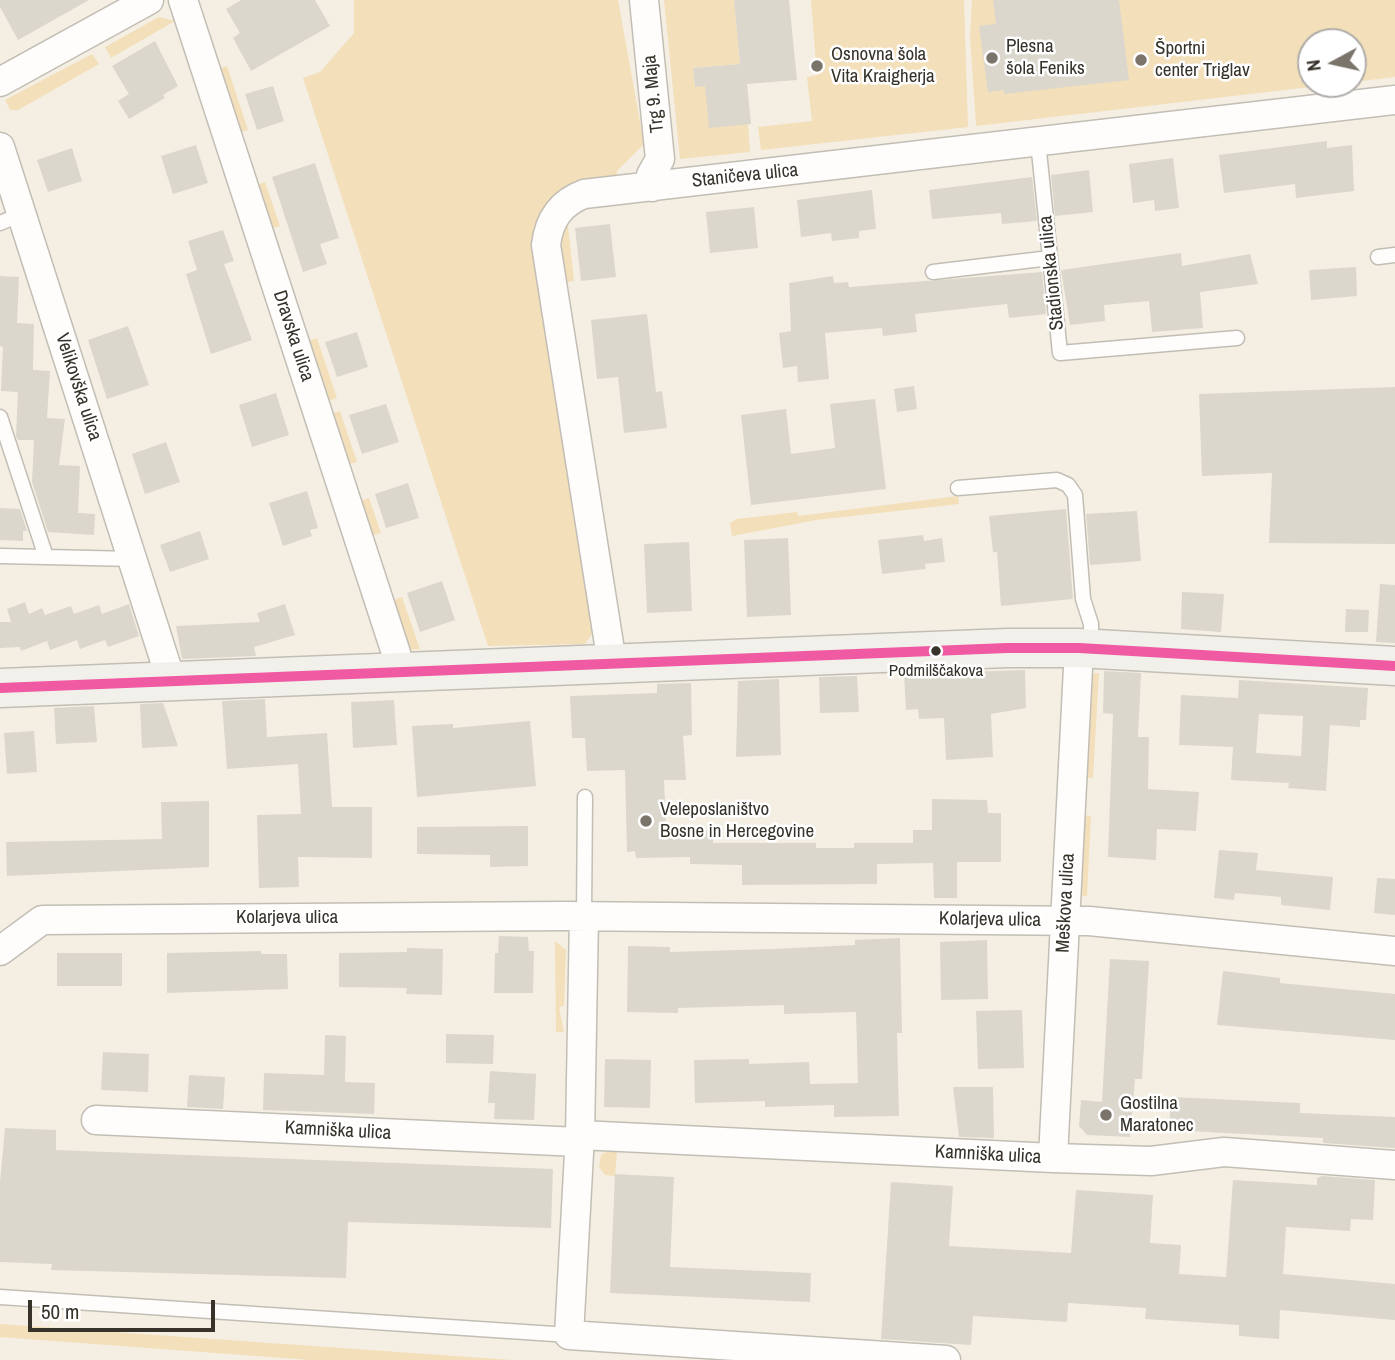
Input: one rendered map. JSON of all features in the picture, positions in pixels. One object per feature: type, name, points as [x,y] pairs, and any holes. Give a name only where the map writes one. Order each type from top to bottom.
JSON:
[{"type":"street","points":[[0,82],[149,0]]},
{"type":"street","name":"Dravska ulica","points":[[183,0],[396,653],[399,673]]},
{"type":"street","name":"Trg 9. Maja","points":[[644,0],[660,159],[651,175],[652,187]]},
{"type":"street","name":"Staničeva ulica","points":[[612,663],[545,245],[552,220],[560,208],[584,194],[1395,100]]},
{"type":"street","name":"Velikovška ulica","points":[[0,148],[11,219],[134,559],[171,680]]},
{"type":"street","points":[[0,688],[612,663],[1086,648],[1395,666]]},
{"type":"street","name":"Meškova ulica","points":[[1053,1158],[1065,921],[1086,648]]},
{"type":"street","points":[[584,916],[579,1138],[569,1335],[946,1360]]},
{"type":"street","name":"Kolarjeva ulica","points":[[0,951],[42,920],[584,916],[1065,921],[1395,951]]},
{"type":"street","name":"Kamniška ulica","points":[[96,1120],[1151,1161],[1224,1152],[1395,1165]]},
{"type":"lane","name":"Stadionska ulica","points":[[1038,142],[1060,353],[1237,338]]},
{"type":"lane","points":[[1378,257],[1395,256]]},
{"type":"lane","points":[[933,272],[1050,258]]},
{"type":"lane","points":[[0,417],[7,462],[46,557]]},
{"type":"lane","points":[[958,488],[1047,480],[1068,485],[1074,495],[1083,599],[1091,624],[1086,648]]},
{"type":"lane","points":[[1,556],[134,559]]},
{"type":"lane","points":[[584,916],[585,797]]},
{"type":"lane","points":[[0,1297],[569,1335]]},
{"type":"shaded area","points":[[354,0],[618,0],[644,144],[617,171],[616,180],[554,201],[595,630],[585,644],[488,646],[303,78],[320,72],[354,33]]},
{"type":"shaded area","points":[[664,0],[734,0],[740,64],[693,68],[695,86],[705,86],[748,124],[750,152],[680,159]]},
{"type":"shaded area","points":[[811,0],[964,0],[968,127],[761,150],[758,127],[812,121],[807,77],[817,75]]},
{"type":"shaded area","name":"Športni center Triglav","points":[[972,0],[1395,0],[1395,77],[1367,80],[1367,28],[1297,28],[1297,89],[976,126],[970,37]]},
{"type":"shaded area","points":[[159,17],[175,21],[111,58],[105,47]]},
{"type":"shaded area","points":[[92,54],[99,64],[18,110],[10,110],[5,100]]},
{"type":"shaded area","points":[[227,66],[248,130],[234,134],[213,71]]},
{"type":"shaded area","points":[[265,182],[280,226],[266,231],[252,187]]},
{"type":"shaded area","points":[[567,217],[574,281],[561,283],[558,233]]},
{"type":"shaded area","points":[[317,338],[337,398],[323,403],[303,343]]},
{"type":"shaded area","points":[[340,411],[357,462],[344,466],[327,415]]},
{"type":"shaded area","points":[[958,496],[959,504],[816,520],[732,536],[730,523],[737,519],[797,512],[798,516]]},
{"type":"shaded area","points":[[369,498],[381,533],[367,537],[356,502]]},
{"type":"shaded area","points":[[402,597],[420,649],[409,650],[389,602]]},
{"type":"shaded area","points":[[1094,673],[1099,673],[1093,778],[1086,778],[1091,683]]},
{"type":"shaded area","points":[[1084,815],[1091,816],[1087,896],[1082,896]]},
{"type":"shaded area","points":[[555,941],[566,950],[564,1006],[559,1007],[564,1032],[556,1032]]},
{"type":"shaded area","points":[[611,1149],[617,1150],[615,1176],[605,1175],[599,1167],[601,1155]]},
{"type":"shaded area","points":[[0,1324],[512,1360],[310,1360],[0,1337]]},
{"type":"building","points":[[0,0],[89,0],[18,40],[0,7]]},
{"type":"building","points":[[241,0],[315,0],[330,26],[251,71],[233,38],[240,33],[226,9]]},
{"type":"building","points":[[734,0],[789,0],[797,80],[747,84],[751,124],[709,128],[705,86],[695,87],[693,68],[740,64]]},
{"type":"building","points":[[993,0],[1119,0],[1129,80],[1004,94],[1004,90],[988,92],[979,26],[996,24]]},
{"type":"building","points":[[155,41],[178,86],[163,95],[165,98],[129,119],[118,101],[129,94],[112,66]]},
{"type":"building","points":[[273,86],[284,121],[257,130],[245,94]]},
{"type":"building","points":[[1327,141],[1327,148],[1352,145],[1354,191],[1296,198],[1295,184],[1224,193],[1219,155]]},
{"type":"building","points":[[196,145],[208,183],[173,194],[161,156]]},
{"type":"building","points":[[72,148],[82,181],[48,192],[37,160]]},
{"type":"building","points":[[1173,158],[1179,208],[1155,211],[1154,200],[1133,203],[1129,164]]},
{"type":"building","points":[[315,163],[339,238],[320,244],[327,264],[303,272],[272,177]]},
{"type":"building","points":[[1089,170],[1093,212],[1055,216],[1051,175]]},
{"type":"building","points":[[1032,177],[1037,221],[1002,224],[1001,213],[932,219],[929,190]]},
{"type":"building","points":[[872,190],[876,229],[859,231],[859,238],[832,241],[831,233],[801,237],[797,200]]},
{"type":"building","points":[[754,207],[758,248],[710,253],[706,212]]},
{"type":"building","points":[[610,224],[616,277],[581,281],[575,228]]},
{"type":"building","points":[[223,230],[234,261],[224,264],[252,340],[211,354],[186,274],[197,270],[188,241]]},
{"type":"building","points":[[1181,253],[1182,266],[1250,254],[1258,284],[1200,292],[1203,328],[1152,332],[1149,301],[1104,305],[1105,321],[1070,325],[1061,270]]},
{"type":"building","points":[[1356,267],[1357,296],[1311,300],[1309,270]]},
{"type":"building","points":[[1042,272],[1046,314],[1009,318],[1007,304],[915,314],[917,332],[883,336],[882,328],[825,333],[829,379],[798,382],[797,366],[783,368],[779,333],[791,331],[789,283],[833,276],[834,283],[848,282],[849,287]]},
{"type":"building","points":[[0,276],[19,277],[17,323],[34,324],[33,370],[50,371],[47,418],[65,419],[59,465],[80,466],[78,513],[95,514],[94,535],[48,532],[32,482],[34,440],[18,440],[16,436],[18,392],[1,391],[3,347],[0,346]]},
{"type":"building","points":[[647,314],[656,392],[662,391],[667,428],[624,433],[618,377],[597,379],[591,320]]},
{"type":"building","points":[[128,326],[149,385],[107,399],[88,340]]},
{"type":"building","points":[[357,332],[368,367],[337,377],[325,342]]},
{"type":"building","points":[[914,386],[917,409],[897,412],[894,389]]},
{"type":"building","points":[[1395,387],[1395,544],[1269,543],[1272,473],[1202,476],[1199,394]]},
{"type":"building","points":[[276,393],[289,435],[252,447],[239,405]]},
{"type":"building","points":[[875,399],[886,489],[751,505],[741,415],[786,409],[791,454],[835,448],[830,404]]},
{"type":"building","points":[[386,404],[399,442],[362,454],[349,415]]},
{"type":"building","points":[[166,442],[180,482],[145,494],[132,454]]},
{"type":"building","points":[[408,483],[419,518],[386,528],[375,494]]},
{"type":"building","points":[[307,491],[318,528],[310,530],[312,536],[283,546],[269,503]]},
{"type":"building","points":[[0,508],[20,509],[27,531],[23,531],[23,541],[0,540]]},
{"type":"building","points":[[1066,509],[1073,599],[1001,606],[997,552],[993,552],[989,516]]},
{"type":"building","points":[[1137,511],[1141,561],[1090,565],[1086,514]]},
{"type":"building","points":[[200,531],[209,559],[170,572],[160,545]]},
{"type":"building","points":[[923,535],[924,541],[942,538],[945,562],[925,564],[926,569],[882,574],[878,540]]},
{"type":"building","points":[[788,538],[791,615],[747,617],[744,540]]},
{"type":"building","points":[[689,542],[692,611],[647,613],[644,544]]},
{"type":"building","points":[[442,581],[455,620],[420,632],[407,593]]},
{"type":"building","points":[[1380,584],[1395,585],[1395,643],[1376,642]]},
{"type":"building","points":[[1182,592],[1224,594],[1221,632],[1181,629]]},
{"type":"building","points":[[25,602],[29,614],[42,608],[45,615],[71,606],[74,614],[99,605],[102,614],[129,604],[139,636],[108,647],[105,640],[80,649],[77,640],[50,650],[47,641],[21,651],[20,647],[0,648],[0,622],[11,622],[7,609]]},
{"type":"building","points":[[285,604],[295,635],[254,647],[256,656],[182,659],[176,626],[260,622],[257,613]]},
{"type":"building","points":[[1346,609],[1369,610],[1368,632],[1345,632]]},
{"type":"building","points":[[1025,670],[1026,708],[991,714],[993,757],[946,760],[944,718],[919,719],[918,709],[906,710],[904,674]]},
{"type":"building","points":[[1104,671],[1141,673],[1138,737],[1149,737],[1148,789],[1199,792],[1196,831],[1157,829],[1156,860],[1108,857],[1113,714],[1103,713]]},
{"type":"building","points":[[857,676],[859,712],[820,713],[819,677]]},
{"type":"building","points":[[779,679],[781,755],[736,757],[738,681]]},
{"type":"building","points":[[1239,680],[1368,688],[1366,720],[1360,720],[1360,727],[1330,725],[1326,791],[1288,788],[1289,783],[1231,780],[1233,747],[1179,745],[1181,695],[1238,698]],"holes":[[[1259,714],[1303,716],[1301,756],[1256,753]]]},
{"type":"building","points":[[691,683],[692,735],[683,736],[686,780],[664,780],[666,830],[713,830],[713,843],[816,843],[816,848],[854,848],[854,843],[913,843],[913,830],[932,830],[932,799],[987,800],[988,813],[1001,813],[1001,862],[957,862],[957,898],[934,898],[933,863],[877,864],[877,884],[742,885],[742,865],[690,864],[690,857],[636,858],[635,851],[627,852],[625,770],[587,771],[585,738],[572,738],[570,696],[657,693],[657,684]]},
{"type":"building","points":[[265,699],[267,737],[327,733],[332,807],[372,807],[372,858],[298,857],[299,887],[259,888],[257,815],[301,814],[298,764],[227,769],[222,701]]},
{"type":"building","points":[[394,700],[397,745],[353,748],[351,702]]},
{"type":"building","points":[[163,703],[178,746],[142,748],[140,704]]},
{"type":"building","points":[[94,706],[97,742],[56,744],[54,708]]},
{"type":"building","points":[[530,721],[536,786],[417,797],[412,726],[453,724],[453,728]]},
{"type":"building","points":[[34,731],[37,772],[7,774],[4,733]]},
{"type":"building","points":[[209,801],[209,867],[7,876],[6,842],[162,839],[161,802]]},
{"type":"building","points":[[528,826],[528,866],[490,867],[490,855],[417,854],[417,827]]},
{"type":"building","points":[[1219,850],[1258,853],[1256,870],[1333,877],[1330,910],[1281,905],[1281,897],[1235,893],[1234,900],[1214,898]]},
{"type":"building","points":[[1377,878],[1395,879],[1395,915],[1374,913]]},
{"type":"building","points":[[499,936],[528,937],[529,951],[534,951],[533,993],[494,993],[495,953],[498,953]]},
{"type":"building","points":[[900,938],[902,1033],[897,1033],[899,1116],[834,1117],[834,1105],[765,1107],[765,1101],[695,1103],[694,1060],[749,1059],[749,1064],[809,1062],[810,1084],[858,1083],[856,1012],[784,1014],[784,1005],[678,1008],[678,1013],[627,1012],[628,946],[670,947],[670,952],[772,949],[855,945],[855,940]]},
{"type":"building","points":[[987,940],[988,999],[941,1000],[940,942]]},
{"type":"building","points":[[407,948],[443,949],[442,995],[406,994],[407,988],[339,987],[339,953],[407,952]]},
{"type":"building","points":[[261,951],[261,954],[287,954],[288,989],[167,993],[167,953]]},
{"type":"building","points":[[57,953],[122,953],[122,986],[57,986]]},
{"type":"building","points":[[1110,959],[1149,961],[1142,1079],[1135,1079],[1130,1137],[1087,1135],[1079,1126],[1081,1100],[1102,1102]]},
{"type":"building","points":[[1223,971],[1280,978],[1280,983],[1395,994],[1395,1040],[1217,1025]]},
{"type":"building","points":[[1022,1010],[1024,1068],[978,1069],[976,1011]]},
{"type":"building","points":[[446,1034],[494,1035],[493,1064],[446,1063]]},
{"type":"building","points":[[325,1035],[346,1036],[345,1082],[375,1083],[374,1114],[263,1110],[264,1073],[324,1075]]},
{"type":"building","points":[[103,1052],[149,1054],[148,1092],[101,1090]]},
{"type":"building","points":[[605,1059],[651,1060],[650,1108],[604,1107]]},
{"type":"building","points":[[490,1071],[536,1074],[534,1120],[494,1119],[495,1103],[488,1103]]},
{"type":"building","points":[[189,1075],[225,1077],[223,1109],[187,1107]]},
{"type":"building","points":[[953,1087],[993,1087],[994,1138],[959,1137]]},
{"type":"building","points":[[1171,1097],[1300,1103],[1300,1113],[1395,1117],[1395,1148],[1323,1143],[1323,1138],[1169,1130]]},
{"type":"building","points":[[5,1128],[56,1130],[56,1150],[553,1169],[551,1228],[348,1222],[346,1278],[51,1270],[52,1264],[0,1262],[0,1182]]},
{"type":"building","points":[[615,1174],[674,1177],[670,1267],[811,1273],[810,1302],[610,1293]]},
{"type":"building","points":[[1322,1176],[1375,1180],[1373,1220],[1351,1219],[1350,1231],[1286,1227],[1283,1274],[1395,1284],[1395,1320],[1280,1310],[1279,1339],[1239,1336],[1239,1325],[1145,1319],[1146,1308],[1068,1303],[1067,1322],[973,1316],[971,1345],[881,1339],[891,1182],[953,1186],[949,1246],[1071,1253],[1076,1190],[1153,1195],[1150,1243],[1181,1245],[1179,1274],[1226,1277],[1233,1180],[1317,1185],[1317,1178]]},
{"type":"transit line","points":[[0,688],[1007,648],[1079,648],[1395,666]]},
{"type":"place","name":"Plesna šola Feniks","points":[[992,58]]},
{"type":"place","name":"Športni center Triglav","points":[[1141,60]]},
{"type":"place","name":"Osnovna šola Vita Kraigherja","points":[[817,66]]},
{"type":"place","name":"Podmilščakova","points":[[936,651]]},
{"type":"place","name":"Veleposlaništvo Bosne in Hercegovine","points":[[646,821]]},
{"type":"place","name":"Gostilna Maratonec","points":[[1106,1115]]}]
